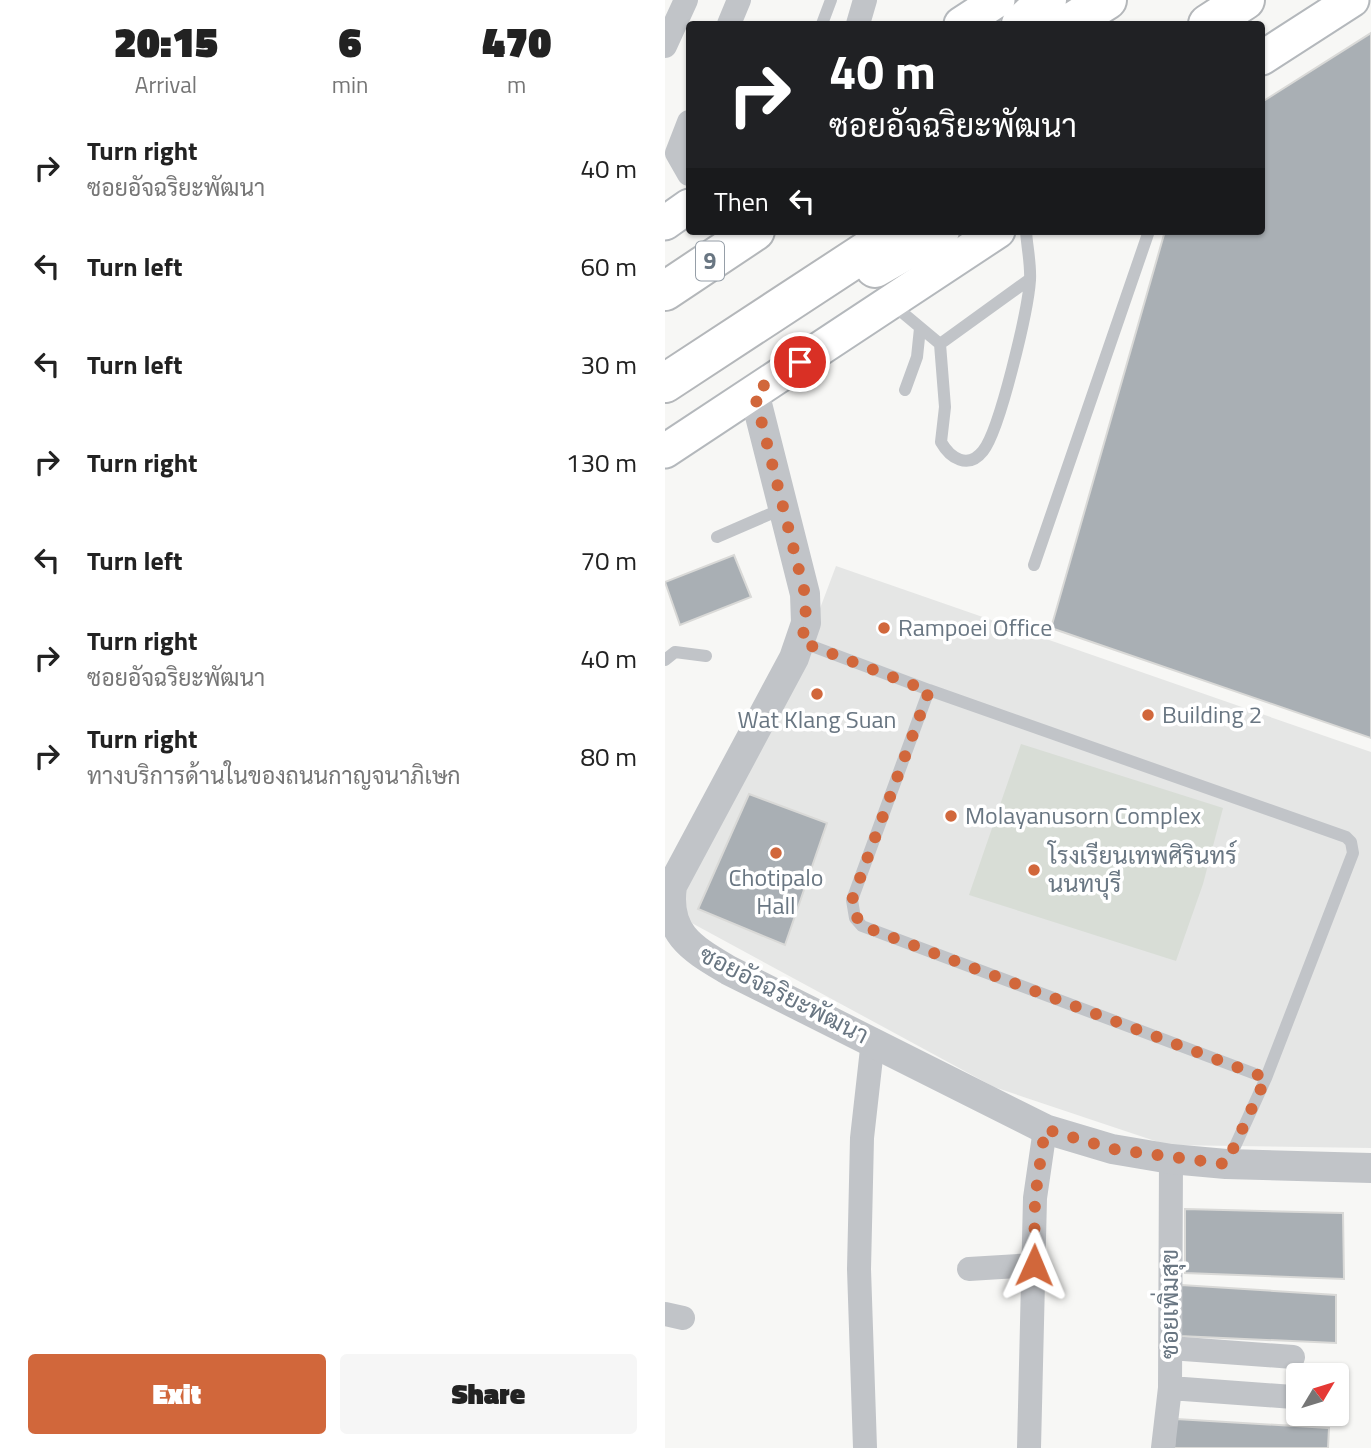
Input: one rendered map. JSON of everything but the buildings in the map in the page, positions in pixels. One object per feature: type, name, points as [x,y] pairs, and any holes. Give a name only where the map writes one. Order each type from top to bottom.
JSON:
[{"type":"highway","points":[[1024,21],[1047,0]]},
{"type":"highway","points":[[1074,21],[1107,0]]},
{"type":"highway","points":[[1213,21],[1245,0]]},
{"type":"highway","name":"9","points":[[665,291],[749,235]]},
{"type":"highway","points":[[665,383],[891,235]]},
{"type":"highway","points":[[783,306],[822,294],[933,235]]},
{"type":"main road","points":[[966,21],[998,0]]},
{"type":"main road","points":[[1265,56],[1352,0]]},
{"type":"main road","points":[[665,223],[686,208]]},
{"type":"main road","points":[[665,451],[992,235]]},
{"type":"street","points":[[665,46],[686,0]]},
{"type":"street","points":[[730,21],[739,0]]},
{"type":"street","points":[[858,21],[865,0]]},
{"type":"street","points":[[686,130],[677,153],[686,169]]},
{"type":"street","name":"ซอยอัจฉริยะพัฒนา","points":[[754,392],[805,594],[806,623],[801,642],[771,704],[673,886],[668,911],[676,931],[688,946],[728,970],[873,1040],[1045,1129],[1112,1149],[1171,1159],[1226,1164],[1371,1168]]},
{"type":"street","points":[[865,1448],[859,1269],[862,1138],[873,1040]]},
{"type":"street","points":[[1029,1448],[1035,1198],[1045,1129]]},
{"type":"street","name":"ซอยเพิ่มสุข","points":[[1163,1448],[1170,1388],[1171,1159]]},
{"type":"street","points":[[969,1269],[1034,1265]]},
{"type":"street","points":[[1170,1348],[1293,1357]]},
{"type":"street","points":[[1170,1388],[1286,1396]]},
{"type":"lane","points":[[823,21],[831,0]]},
{"type":"lane","points":[[891,303],[940,344],[945,407],[941,442],[955,459],[967,461],[975,458],[987,445],[1016,353],[1030,279],[1026,235]]},
{"type":"lane","points":[[1034,565],[1148,235]]},
{"type":"lane","points":[[940,344],[1030,279]]},
{"type":"lane","points":[[905,390],[917,356],[920,328]]},
{"type":"lane","points":[[717,537],[784,508]]},
{"type":"lane","points":[[801,642],[929,691],[1346,837],[1351,842],[1353,853],[1266,1078],[1226,1164]]},
{"type":"lane","points":[[665,660],[675,652],[706,656]]},
{"type":"lane","points":[[929,691],[852,900],[852,909],[862,926],[1266,1078]]},
{"type":"shaded area","name":"โรงเรียนเทพศิรินทร์ นนทบุรี","points":[[836,566],[1371,752],[1371,1148],[1167,1145],[994,1087],[688,921],[682,898],[810,635]]},
{"type":"shaded area","points":[[1021,744],[1223,808],[1203,884],[1176,961],[969,895]]},
{"type":"place","name":"Rampoei Office","points":[[884,628]]},
{"type":"place","name":"Wat Klang Suan","points":[[817,694]]},
{"type":"place","name":"Building 2","points":[[1148,715]]},
{"type":"place","name":"Molayanusorn Complex","points":[[951,816]]},
{"type":"place","name":"Chotipalo Hall","points":[[776,853]]},
{"type":"place","name":"โรงเรียนเทพศิรินทร์ นนทบุรี","points":[[1034,870]]},
{"type":"route","points":[[800,362],[754,392],[805,594],[806,623],[801,642],[929,691],[852,900],[855,918],[862,926],[1266,1078],[1226,1164],[1171,1159],[1112,1149],[1045,1129],[1035,1198],[1034,1265]]}]
